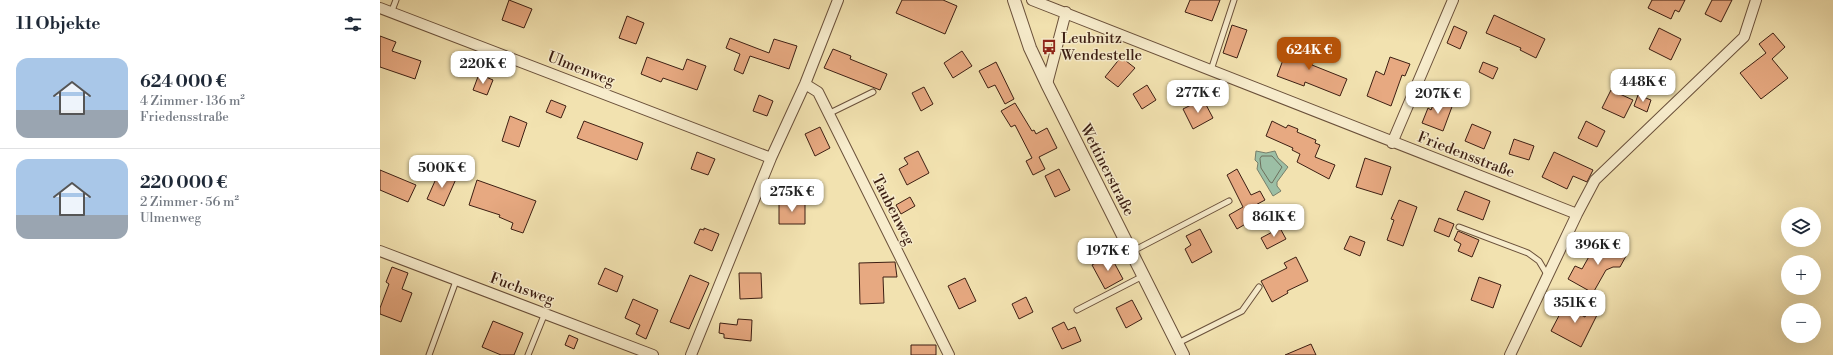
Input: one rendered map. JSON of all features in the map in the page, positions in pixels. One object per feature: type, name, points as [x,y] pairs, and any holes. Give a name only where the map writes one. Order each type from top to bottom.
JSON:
[{"type":"street","points":[[691,355],[771,158],[805,84],[838,0]]},
{"type":"street","name":"Wettinerstraße","points":[[1014,0],[1030,48],[1047,84],[1183,355]]},
{"type":"street","name":"Friedensstraße","points":[[1032,0],[1066,12],[1392,143],[1577,214]]},
{"type":"street","points":[[1510,355],[1577,214],[1595,180],[1744,37],[1756,0]]},
{"type":"street","points":[[1392,143],[1450,2]]},
{"type":"street","name":"Ulmenweg","points":[[380,8],[771,158]]},
{"type":"street","points":[[1047,84],[1066,12]]},
{"type":"street","name":"Taubenweg","points":[[805,84],[818,92],[949,355]]},
{"type":"street","name":"Fuchsweg","points":[[380,251],[653,355]]},
{"type":"lane","points":[[391,13],[396,0]]},
{"type":"lane","points":[[1211,70],[1234,0]]},
{"type":"lane","points":[[828,114],[873,92]]},
{"type":"lane","points":[[1131,252],[1229,201]]},
{"type":"lane","points":[[1459,227],[1528,253],[1539,261],[1548,276]]},
{"type":"lane","points":[[1078,310],[1143,276]]},
{"type":"lane","points":[[429,355],[456,281]]},
{"type":"lane","points":[[1177,344],[1242,311],[1259,287]]},
{"type":"lane","points":[[528,355],[546,313]]},
{"type":"water","points":[[1256,151],[1266,153],[1275,151],[1278,158],[1288,167],[1277,182],[1277,186],[1281,191],[1273,196],[1257,169],[1258,163],[1255,160]]},
{"type":"building","points":[[509,0],[532,9],[524,28],[502,20]]},
{"type":"building","points":[[902,0],[943,0],[957,6],[945,34],[896,13]]},
{"type":"building","points":[[1190,0],[1220,0],[1212,21],[1185,12]]},
{"type":"building","points":[[1652,0],[1685,0],[1679,12],[1675,10],[1671,19],[1648,8]]},
{"type":"building","points":[[1712,0],[1732,0],[1721,22],[1705,14]]},
{"type":"building","points":[[1494,15],[1545,39],[1536,58],[1520,50],[1521,48],[1486,33]]},
{"type":"building","points":[[627,16],[644,23],[636,44],[619,38]]},
{"type":"building","points":[[1232,25],[1247,30],[1237,58],[1223,53]]},
{"type":"building","points":[[1454,26],[1467,32],[1460,49],[1447,43]]},
{"type":"building","points":[[1659,28],[1681,39],[1671,60],[1649,49]]},
{"type":"building","points":[[1773,33],[1785,47],[1772,59],[1788,78],[1761,99],[1740,73],[1766,53],[1759,44]]},
{"type":"building","points":[[380,36],[396,42],[392,51],[421,61],[415,79],[380,67]]},
{"type":"building","points":[[730,38],[769,53],[774,39],[797,46],[789,69],[750,56],[743,74],[734,70],[740,54],[726,48]]},
{"type":"building","points":[[1289,44],[1316,54],[1312,65],[1347,79],[1340,96],[1305,82],[1304,86],[1277,76]]},
{"type":"building","points":[[833,49],[851,56],[850,59],[887,74],[880,90],[824,68]]},
{"type":"building","points":[[962,51],[972,66],[953,78],[944,63]]},
{"type":"building","points":[[647,57],[683,70],[687,59],[706,66],[697,90],[663,78],[661,82],[641,74]]},
{"type":"building","points":[[1121,57],[1135,68],[1118,87],[1105,77]]},
{"type":"building","points":[[1390,57],[1410,64],[1405,76],[1402,75],[1391,106],[1367,96],[1376,71],[1384,75]]},
{"type":"building","points":[[996,62],[1014,99],[1005,104],[995,85],[988,88],[979,71]]},
{"type":"building","points":[[1483,62],[1498,68],[1493,79],[1479,72]]},
{"type":"building","points":[[479,74],[493,80],[487,95],[473,90]]},
{"type":"building","points":[[1147,85],[1156,100],[1142,109],[1133,94]]},
{"type":"building","points":[[924,87],[933,104],[921,111],[912,93]]},
{"type":"building","points":[[1611,90],[1633,100],[1624,118],[1602,108]]},
{"type":"building","points":[[759,95],[773,101],[767,116],[753,111]]},
{"type":"building","points":[[1638,95],[1651,100],[1647,112],[1634,106]]},
{"type":"building","points":[[1436,98],[1453,104],[1443,131],[1422,123],[1428,108],[1431,110]]},
{"type":"building","points":[[1203,99],[1213,118],[1193,129],[1183,109]]},
{"type":"building","points":[[551,100],[566,106],[561,118],[546,112]]},
{"type":"building","points":[[1015,103],[1032,131],[1034,130],[1036,134],[1047,128],[1057,148],[1039,157],[1045,169],[1033,175],[1026,161],[1032,158],[1015,125],[1011,127],[1001,111]]},
{"type":"building","points":[[510,116],[527,123],[519,147],[502,141]]},
{"type":"building","points":[[584,121],[643,143],[637,160],[577,138]]},
{"type":"building","points":[[1272,121],[1286,128],[1288,125],[1298,129],[1297,132],[1316,140],[1315,143],[1320,145],[1315,157],[1335,165],[1329,179],[1297,162],[1300,154],[1292,150],[1293,148],[1266,136]]},
{"type":"building","points":[[1586,121],[1605,131],[1597,147],[1578,138]]},
{"type":"building","points":[[1472,124],[1491,132],[1484,149],[1465,141]]},
{"type":"building","points":[[820,127],[830,148],[815,156],[805,134]]},
{"type":"building","points":[[1514,139],[1534,146],[1529,160],[1509,154]]},
{"type":"building","points":[[918,151],[929,173],[907,185],[899,169],[908,164],[904,158]]},
{"type":"building","points":[[697,152],[715,159],[708,175],[691,169]]},
{"type":"building","points":[[1554,152],[1593,170],[1587,182],[1573,176],[1567,189],[1542,177]]},
{"type":"building","points":[[1365,158],[1391,167],[1382,195],[1356,187]]},
{"type":"building","points":[[1059,169],[1070,190],[1055,197],[1045,176]]},
{"type":"building","points":[[1237,169],[1251,195],[1260,191],[1265,200],[1248,209],[1254,219],[1237,229],[1229,215],[1243,207],[1227,175]]},
{"type":"building","points":[[380,170],[416,185],[408,202],[380,190]]},
{"type":"building","points":[[439,172],[456,179],[444,206],[427,199]]},
{"type":"building","points":[[477,180],[536,201],[523,233],[511,229],[513,223],[499,217],[500,215],[469,205]]},
{"type":"building","points":[[1465,191],[1490,201],[1483,220],[1457,210]]},
{"type":"building","points":[[910,197],[915,206],[901,214],[896,205]]},
{"type":"building","points":[[1399,200],[1417,207],[1403,246],[1387,240],[1394,220],[1391,219]]},
{"type":"building","points":[[779,202],[805,202],[805,224],[779,224]]},
{"type":"building","points":[[1439,218],[1454,224],[1449,237],[1434,231]]},
{"type":"building","points":[[704,228],[719,234],[712,251],[694,243],[700,229],[704,230]]},
{"type":"building","points":[[1280,228],[1286,239],[1267,249],[1261,238]]},
{"type":"building","points":[[1200,229],[1212,252],[1192,263],[1185,249],[1191,245],[1186,236]]},
{"type":"building","points":[[1458,231],[1479,240],[1472,257],[1458,251],[1461,244],[1454,240]]},
{"type":"building","points":[[1350,236],[1365,242],[1360,256],[1344,249]]},
{"type":"building","points":[[1611,243],[1615,243],[1623,247],[1626,256],[1620,267],[1613,267],[1606,270],[1593,293],[1568,279],[1575,266],[1582,269],[1591,253]]},
{"type":"building","points":[[1110,255],[1123,279],[1105,289],[1092,265]]},
{"type":"building","points":[[1296,257],[1308,281],[1287,291],[1288,293],[1272,302],[1261,281],[1287,268],[1284,263]]},
{"type":"building","points":[[895,262],[897,277],[883,277],[884,303],[860,304],[859,263]]},
{"type":"building","points":[[392,267],[408,273],[402,289],[412,293],[401,322],[380,314],[380,308],[389,284],[386,282]]},
{"type":"building","points":[[605,268],[623,276],[617,292],[598,284]]},
{"type":"building","points":[[739,273],[761,273],[762,298],[740,299]]},
{"type":"building","points":[[690,275],[709,283],[689,329],[670,322]]},
{"type":"building","points":[[1479,277],[1501,285],[1493,308],[1471,300]]},
{"type":"building","points":[[965,278],[976,301],[959,309],[948,286]]},
{"type":"building","points":[[1026,297],[1033,312],[1019,319],[1012,304]]},
{"type":"building","points":[[633,299],[658,310],[646,339],[636,334],[640,325],[625,318]]},
{"type":"building","points":[[1132,300],[1142,319],[1126,328],[1116,308]]},
{"type":"building","points":[[1592,303],[1601,307],[1581,347],[1551,331],[1564,306],[1585,317]]},
{"type":"building","points":[[738,319],[752,320],[751,341],[724,338],[724,334],[719,333],[720,323],[737,325]]},
{"type":"building","points":[[493,321],[523,333],[514,355],[501,355],[482,347]]},
{"type":"building","points":[[1064,322],[1068,330],[1075,327],[1081,341],[1062,349],[1052,328]]},
{"type":"building","points":[[569,335],[578,339],[574,349],[565,345]]},
{"type":"building","points":[[1311,344],[1316,355],[1285,355]]},
{"type":"building","points":[[911,345],[936,345],[936,355],[911,355]]},
{"type":"place","name":"Leubnitz Wendestelle","points":[[1049,47]]}]
